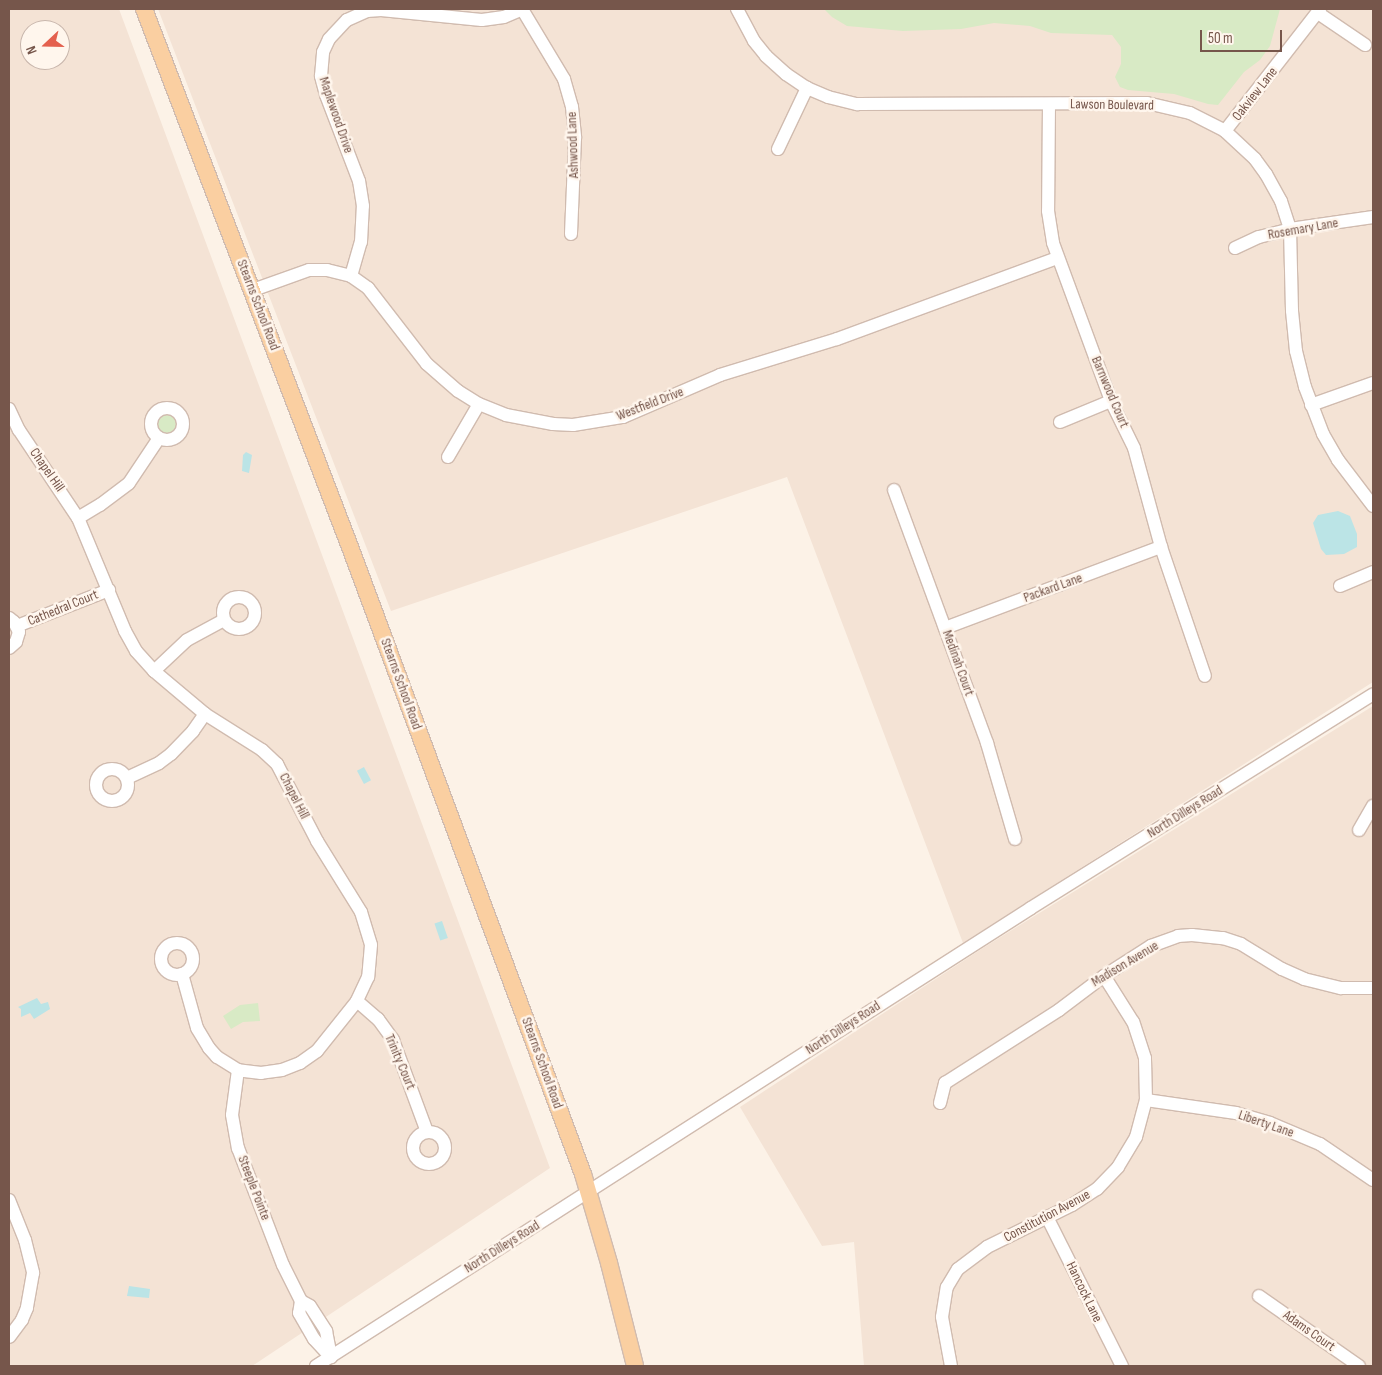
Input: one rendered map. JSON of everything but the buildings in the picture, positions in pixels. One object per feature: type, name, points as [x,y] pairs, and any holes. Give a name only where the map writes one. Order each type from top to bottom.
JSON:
[{"type":"main road","name":"Stearns School Road","points":[[144,9],[253,290],[590,1191],[636,1366]]},
{"type":"street","name":"Ashwood Lane","points":[[522,9],[564,79],[572,107],[575,138],[571,234]]},
{"type":"street","name":"Maplewood Drive","points":[[350,276],[361,242],[363,206],[359,181],[326,95],[321,76],[323,52],[329,39],[347,20],[367,12],[381,10],[482,20],[504,17],[522,9]]},
{"type":"street","name":"Lawson Boulevard","points":[[737,9],[742,22],[766,56],[807,88],[849,102],[875,105],[1147,103],[1190,113],[1225,131],[1254,159],[1266,174],[1281,201],[1290,229],[1292,311],[1296,351],[1311,405],[1323,434],[1338,460],[1373,506]]},
{"type":"street","points":[[1319,11],[1365,45]]},
{"type":"street","name":"Oakview Lane","points":[[1225,131],[1319,11]]},
{"type":"street","points":[[778,149],[807,88]]},
{"type":"street","name":"Barnwood Court","points":[[1049,104],[1048,211],[1057,258],[1111,401],[1134,448],[1161,548],[1206,676]]},
{"type":"street","name":"Rosemary Lane","points":[[1235,248],[1259,236],[1290,229],[1373,217]]},
{"type":"street","name":"Westfield Drive","points":[[253,290],[309,270],[327,270],[350,276],[368,288],[427,364],[458,391],[479,404],[506,415],[553,424],[593,423],[623,416],[720,375],[837,339],[1057,258]]},
{"type":"street","points":[[1311,405],[1373,383]]},
{"type":"street","points":[[1060,422],[1111,401]]},
{"type":"street","points":[[448,457],[479,404]]},
{"type":"street","name":"Chapel Hill","points":[[9,409],[14,433],[78,518],[130,640],[154,671],[205,714],[262,750],[277,764],[317,841],[361,912],[368,934],[371,955],[368,977],[358,1000],[317,1051],[300,1063],[272,1072],[238,1070],[217,1057],[201,1038],[194,1020],[182,974]]},
{"type":"street","points":[[78,518],[100,505],[129,483],[159,438]]},
{"type":"street","name":"Medinah Court","points":[[894,490],[987,743],[1015,839]]},
{"type":"street","name":"Packard Lane","points":[[945,628],[1161,548]]},
{"type":"street","points":[[1340,586],[1373,572]]},
{"type":"street","name":"Cathedral Court","points":[[9,648],[18,637],[13,622],[109,590]]},
{"type":"street","points":[[154,671],[187,640],[224,620]]},
{"type":"street","name":"North Dilleys Road","points":[[316,1366],[1056,893],[1373,694]]},
{"type":"street","points":[[127,778],[159,763],[171,754],[193,731],[205,714]]},
{"type":"street","points":[[1359,830],[1373,806]]},
{"type":"street","name":"Madison Avenue","points":[[940,1103],[945,1083],[1059,1010],[1104,976],[1151,946],[1178,936],[1208,935],[1241,944],[1282,969],[1316,982],[1341,988],[1373,988]]},
{"type":"street","name":"Constitution Avenue","points":[[951,1366],[942,1317],[947,1287],[958,1269],[987,1247],[1048,1217],[1096,1189],[1118,1167],[1136,1137],[1146,1100],[1145,1058],[1140,1041],[1125,1007],[1104,976]]},
{"type":"street","name":"Trinity Court","points":[[358,1000],[378,1019],[393,1040],[427,1132]]},
{"type":"street","name":"Steeple Pointe","points":[[238,1070],[232,1115],[238,1148],[283,1265],[301,1301],[298,1313],[303,1323],[331,1356]]},
{"type":"street","name":"Liberty Lane","points":[[1146,1100],[1236,1113],[1270,1123],[1320,1144],[1373,1180]]},
{"type":"street","points":[[9,1200],[25,1240],[33,1273],[27,1308],[22,1320],[9,1337]]},
{"type":"street","name":"Hancock Lane","points":[[1048,1217],[1122,1366]]},
{"type":"street","name":"Adams Court","points":[[1259,1296],[1359,1366]]},
{"type":"shaded area","points":[[9,9],[119,9],[550,1168],[252,1366],[9,1366]]},
{"type":"shaded area","points":[[158,9],[1373,9],[1373,682],[963,943],[787,477],[391,611]]},
{"type":"shaded area","points":[[1373,706],[1373,1366],[864,1366],[854,1242],[822,1246],[740,1107],[983,948]]},
{"type":"green space","points":[[824,9],[1280,9],[1270,46],[1260,60],[1244,72],[1218,105],[1174,94],[1128,90],[1120,87],[1115,77],[1121,64],[1121,47],[1112,35],[1051,33],[1030,26],[994,23],[961,29],[903,31],[847,26],[832,17]]},
{"type":"green space","points":[[163,415],[171,415],[176,420],[174,431],[163,433],[158,428],[158,420]]},
{"type":"green space","points":[[258,1003],[260,1021],[243,1022],[231,1029],[223,1016],[240,1005]]},
{"type":"water","points":[[246,452],[252,455],[249,473],[242,471],[243,455]]},
{"type":"water","points":[[1338,511],[1350,516],[1357,534],[1357,547],[1344,554],[1326,555],[1321,549],[1313,523],[1318,515]]},
{"type":"water","points":[[364,767],[371,780],[364,784],[357,771]]},
{"type":"water","points":[[442,921],[448,938],[440,941],[434,924]]},
{"type":"water","points":[[37,998],[41,1004],[48,1002],[50,1009],[34,1019],[30,1013],[21,1017],[21,1009],[18,1007]]},
{"type":"water","points":[[129,1286],[150,1289],[149,1298],[127,1296]]}]
